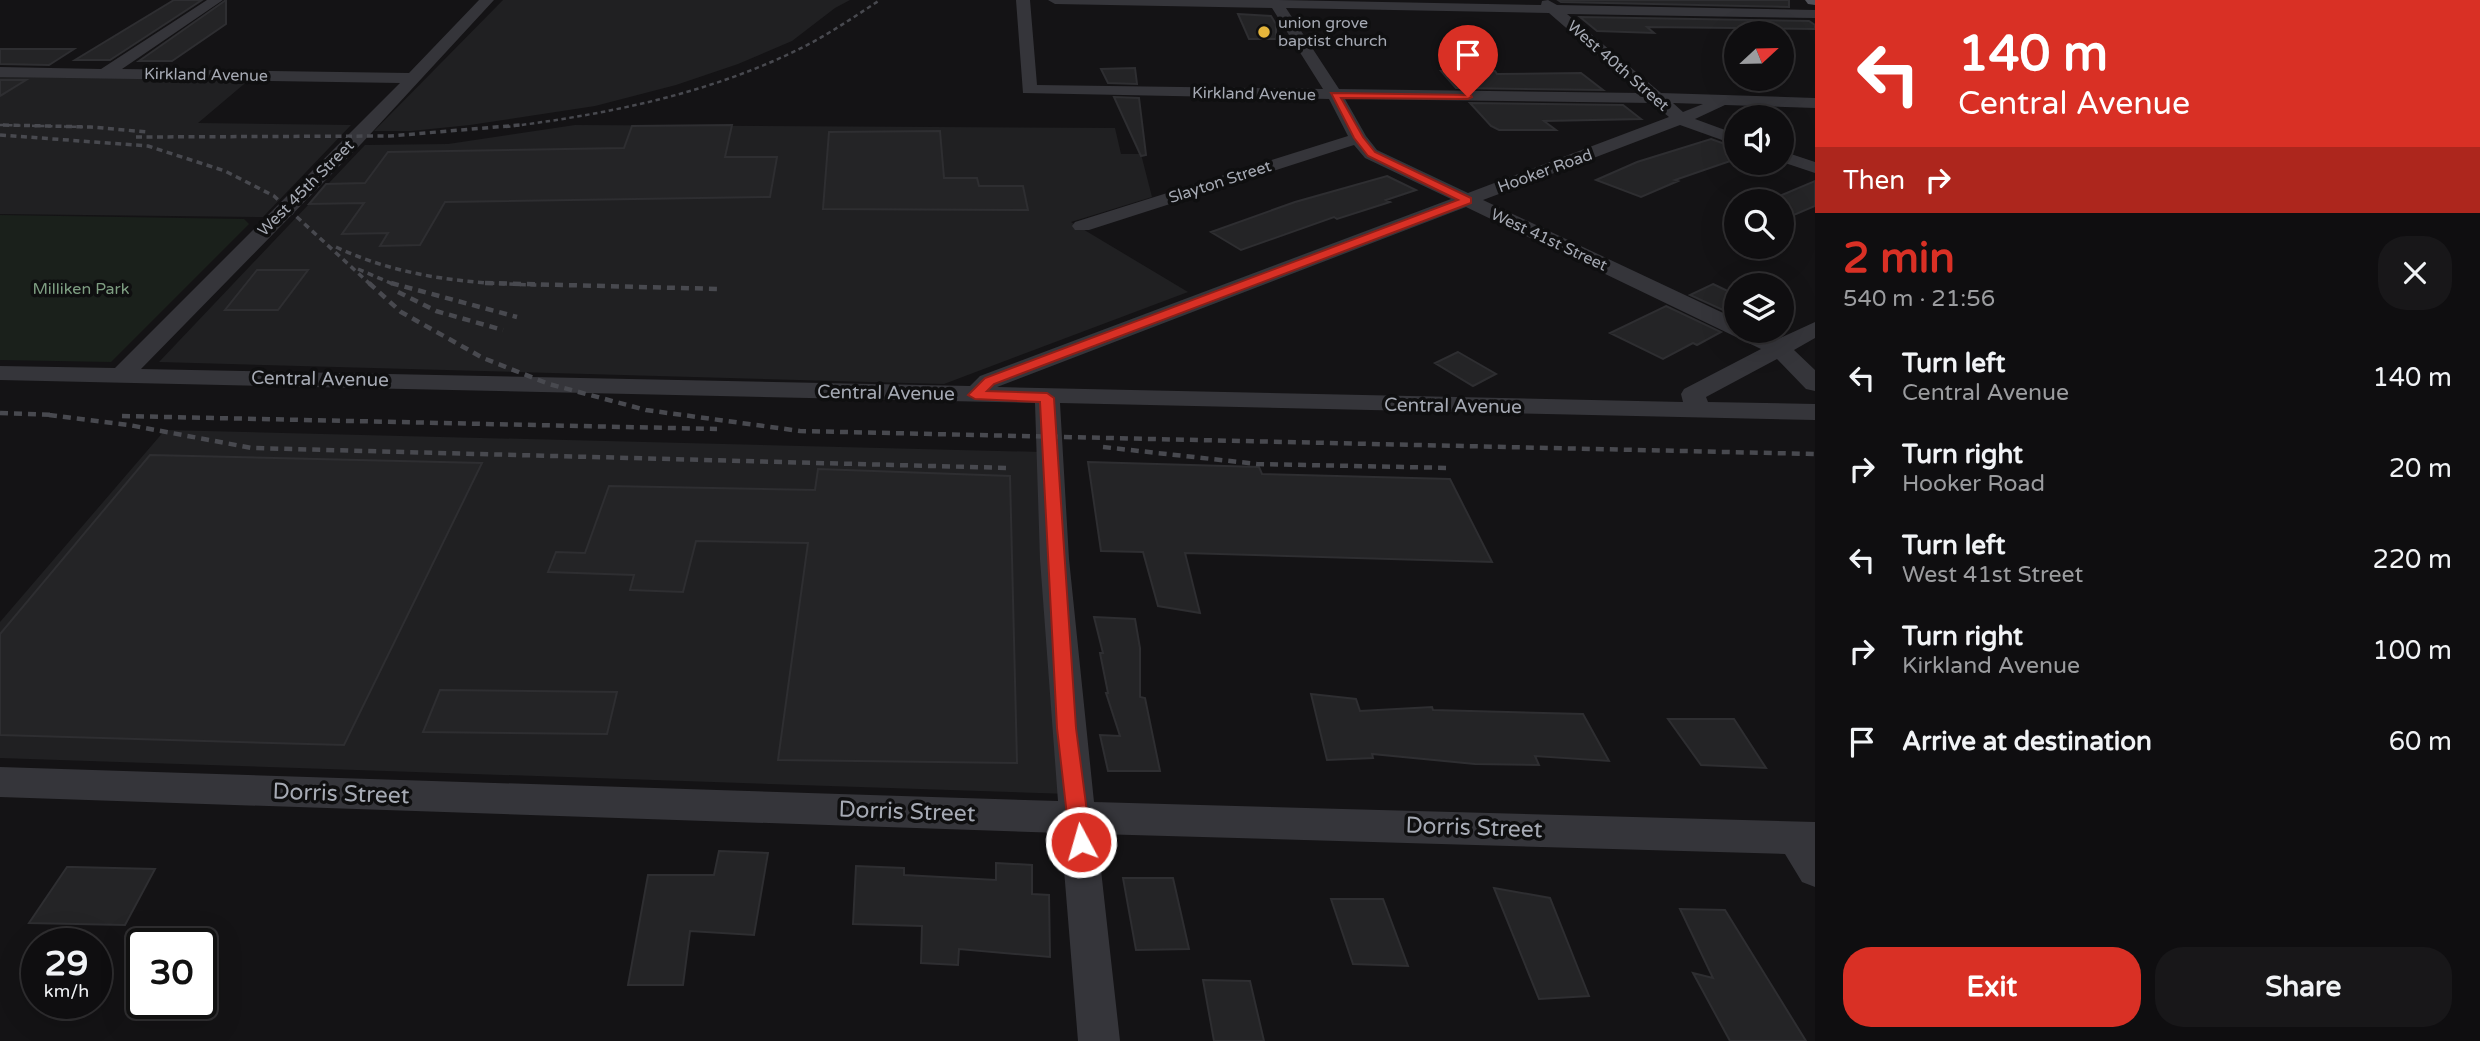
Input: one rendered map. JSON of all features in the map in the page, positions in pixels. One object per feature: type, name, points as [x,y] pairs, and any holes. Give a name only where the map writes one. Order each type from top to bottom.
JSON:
[{"type":"street","points":[[104,74],[216,0]]},
{"type":"street","name":"West 45th Street","points":[[123,374],[356,139],[487,0]]},
{"type":"street","name":"Kirkland Avenue","points":[[1023,0],[1029,90],[1654,98],[1815,103]]},
{"type":"street","points":[[1055,0],[1249,2],[1277,5],[1547,4],[1815,14]]},
{"type":"street","name":"West 40th Street","points":[[1547,4],[1682,120],[1724,136]]},
{"type":"street","name":"West 41st Street","points":[[1277,5],[1371,154],[1724,322]]},
{"type":"street","name":"Kirkland Avenue","points":[[0,72],[412,78]]},
{"type":"street","name":"Hooker Road","points":[[975,395],[989,381],[1727,101]]},
{"type":"street","name":"Slayton Street","points":[[1082,226],[1359,138]]},
{"type":"street","points":[[1794,160],[1815,168]]},
{"type":"street","points":[[1698,411],[1693,394],[1815,329]]},
{"type":"street","points":[[1767,343],[1780,349],[1815,384]]},
{"type":"street","name":"Central Avenue","points":[[0,373],[1047,398],[1815,412]]},
{"type":"street","points":[[1047,398],[1067,728],[1079,818],[1098,1041]]},
{"type":"street","name":"Dorris Street","points":[[0,782],[1079,818],[1805,837]]},
{"type":"street","points":[[1805,837],[1815,870]]},
{"type":"shaded area","points":[[503,0],[850,0],[835,8],[792,41],[738,64],[676,85],[595,106],[470,125],[411,131],[374,131]]},
{"type":"shaded area","points":[[0,76],[250,79],[198,123],[351,125],[263,217],[0,214]]},
{"type":"shaded area","points":[[575,125],[1115,128],[1121,154],[1141,154],[1152,197],[1071,222],[1188,292],[944,384],[159,362],[365,145],[448,144]]},
{"type":"shaded area","points":[[165,430],[1041,452],[1070,794],[0,758],[0,622]]},
{"type":"green space","name":"Milliken Park","points":[[0,215],[244,219],[249,224],[111,362],[0,360]]},
{"type":"building","points":[[174,0],[202,0],[110,60],[75,60]]},
{"type":"building","points":[[226,0],[226,24],[172,61],[139,61]]},
{"type":"building","points":[[1558,0],[1789,0],[1789,7],[1561,2]]},
{"type":"building","name":"union grove baptist church","points":[[1238,14],[1271,16],[1276,24],[1276,39],[1249,39]]},
{"type":"building","points":[[1580,17],[1809,21],[1815,25],[1815,29],[1794,29],[1794,21],[1724,21],[1724,28],[1647,27],[1654,33],[1597,31]]},
{"type":"building","points":[[0,49],[74,49],[49,65],[0,64]]},
{"type":"building","points":[[1135,68],[1137,84],[1108,83],[1101,69]]},
{"type":"building","points":[[1441,71],[1495,71],[1497,74],[1581,73],[1603,90],[1456,88]]},
{"type":"building","points":[[0,80],[26,80],[0,96]]},
{"type":"building","points":[[1114,97],[1139,98],[1146,155],[1141,156]]},
{"type":"building","points":[[1470,103],[1623,105],[1641,119],[1544,121],[1556,130],[1499,130],[1491,126]]},
{"type":"building","points":[[732,125],[725,157],[777,157],[770,197],[445,202],[420,245],[380,246],[388,233],[342,234],[364,203],[309,204],[326,184],[365,183],[388,152],[624,148],[632,126]]},
{"type":"building","points":[[940,131],[944,178],[977,178],[979,186],[1023,186],[1028,210],[823,209],[829,132]]},
{"type":"building","points":[[1711,139],[1724,144],[1724,163],[1675,180],[1678,181],[1641,197],[1596,180],[1637,162]]},
{"type":"building","points":[[1387,176],[1416,190],[1386,200],[1390,202],[1337,219],[1334,217],[1241,250],[1211,232],[1295,202]]},
{"type":"building","points":[[1815,181],[1815,206],[1794,215],[1794,190]]},
{"type":"building","points":[[257,270],[308,270],[278,310],[225,310]]},
{"type":"building","points":[[1713,284],[1724,289],[1724,311],[1690,295]]},
{"type":"building","points":[[1666,306],[1721,332],[1663,359],[1610,333]]},
{"type":"building","points":[[1458,352],[1496,374],[1473,386],[1435,363]]},
{"type":"building","points":[[150,455],[482,463],[344,745],[0,735],[0,634]]},
{"type":"building","points":[[1088,462],[1259,467],[1262,474],[1450,479],[1492,562],[1185,553],[1200,613],[1158,606],[1143,552],[1101,551]]},
{"type":"building","points":[[818,469],[1010,476],[1017,763],[778,760],[808,543],[696,541],[683,592],[630,590],[634,575],[548,572],[556,552],[585,553],[609,486],[815,490]]},
{"type":"building","points":[[1094,617],[1135,619],[1140,648],[1140,697],[1145,698],[1160,771],[1108,771],[1100,735],[1120,736],[1106,693],[1100,653],[1103,653]]},
{"type":"building","points":[[440,690],[617,692],[607,734],[423,732]]},
{"type":"building","points":[[1311,694],[1356,699],[1360,711],[1432,707],[1433,710],[1583,714],[1609,761],[1535,756],[1539,765],[1475,764],[1372,754],[1373,758],[1327,760]]},
{"type":"building","points":[[1668,719],[1734,719],[1766,768],[1701,765]]},
{"type":"building","points":[[719,851],[768,853],[754,935],[690,931],[683,985],[628,985],[648,875],[714,875]]},
{"type":"building","points":[[996,863],[1032,865],[1032,894],[1049,895],[1050,957],[959,949],[958,965],[921,963],[922,926],[853,924],[856,866],[904,868],[904,875],[996,880]]},
{"type":"building","points":[[67,867],[155,869],[125,925],[29,923]]},
{"type":"building","points":[[1123,878],[1173,878],[1189,949],[1136,950]]},
{"type":"building","points":[[1494,888],[1550,898],[1589,996],[1539,999]]},
{"type":"building","points":[[1331,899],[1383,899],[1408,966],[1353,964]]},
{"type":"building","points":[[1680,909],[1725,910],[1806,1041],[1730,1041],[1693,973],[1713,978]]},
{"type":"building","points":[[1203,980],[1250,981],[1264,1041],[1214,1041]]},
{"type":"railway","points":[[518,125],[624,108],[739,75],[811,43],[880,0]]},
{"type":"railway","points":[[0,125],[83,127]]},
{"type":"railway","points":[[3,125],[91,127],[147,132]]},
{"type":"railway","points":[[136,137],[390,136],[518,125]]},
{"type":"railway","points":[[506,127],[518,125]]},
{"type":"railway","points":[[0,135],[148,146],[225,171],[274,196],[371,285]]},
{"type":"railway","points":[[336,247],[386,266],[411,272],[463,281],[497,283]]},
{"type":"railway","points":[[358,269],[395,285]]},
{"type":"railway","points":[[369,283],[401,312],[483,358],[549,384],[646,410],[800,431],[1815,454]]},
{"type":"railway","points":[[391,283],[517,317]]},
{"type":"railway","points":[[485,283],[497,283]]},
{"type":"railway","points":[[497,283],[720,289]]},
{"type":"railway","points":[[497,283],[542,285]]},
{"type":"railway","points":[[398,292],[436,311],[503,330]]},
{"type":"railway","points":[[0,413],[56,415]]},
{"type":"railway","points":[[49,415],[129,425],[252,448],[1008,468]]},
{"type":"railway","points":[[122,416],[717,429]]},
{"type":"railway","points":[[1103,447],[1257,464],[1452,468]]},
{"type":"place","name":"union grove baptist church","points":[[1264,32]]},
{"type":"route","points":[[1081,842],[1067,728],[1047,398],[975,395],[989,381],[1467,200],[1371,154],[1335,95],[1468,97]]}]
